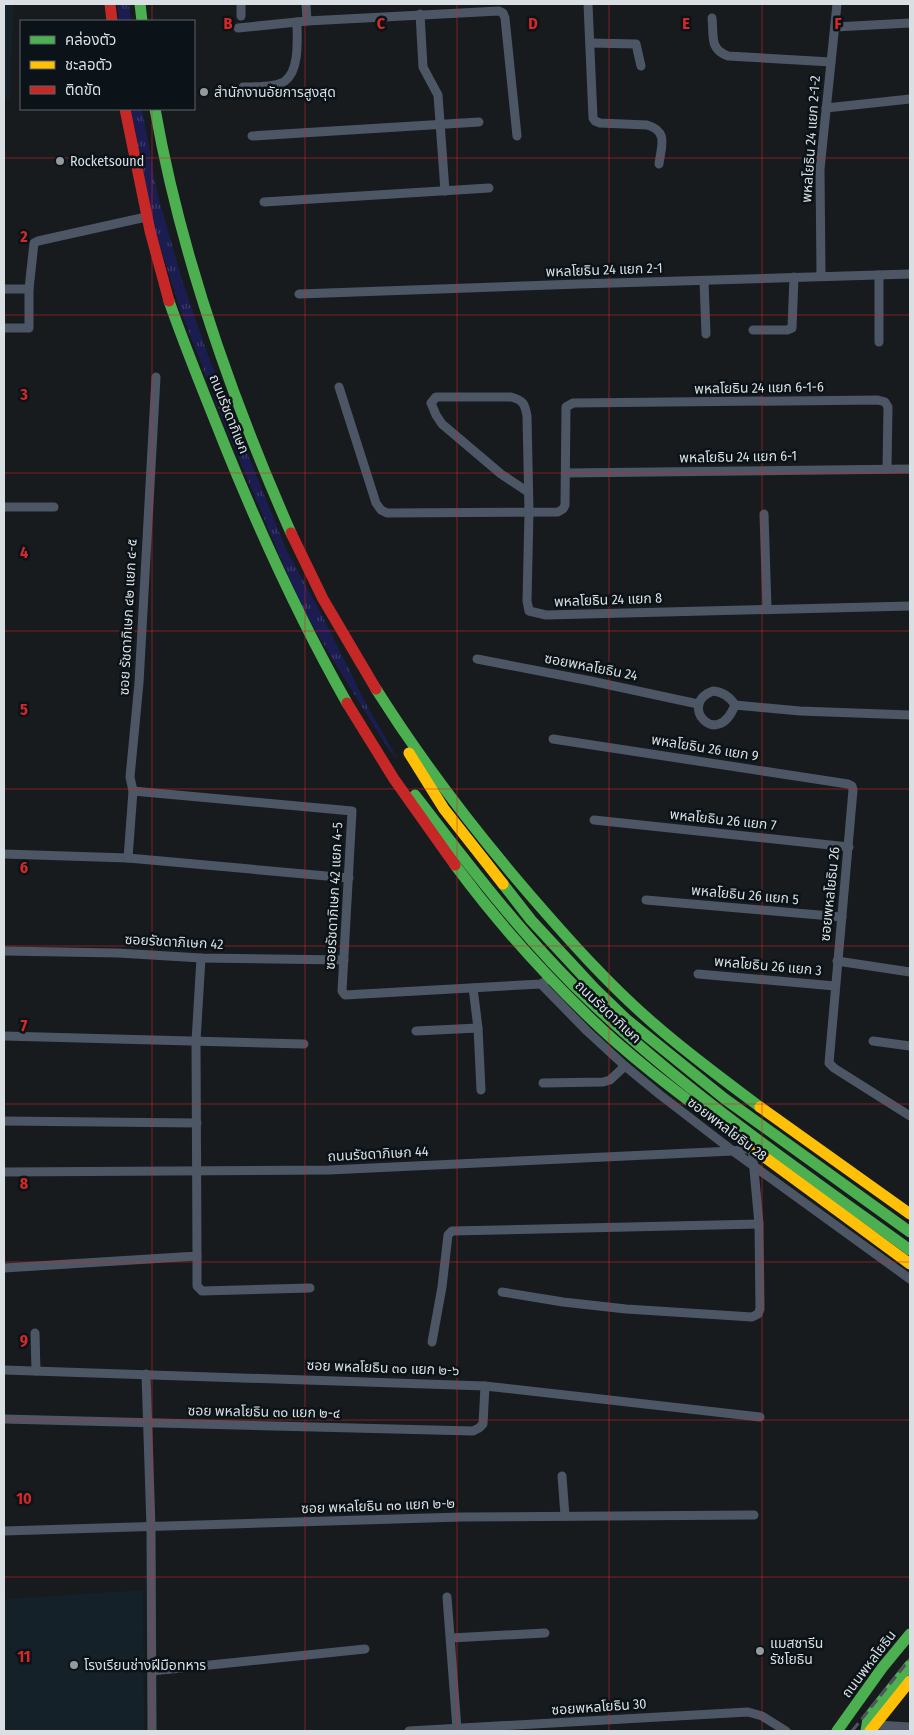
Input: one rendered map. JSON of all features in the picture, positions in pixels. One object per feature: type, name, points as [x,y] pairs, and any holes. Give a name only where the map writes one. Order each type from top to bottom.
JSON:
[{"type":"main road","points":[[110,4],[112,20]]},
{"type":"main road","points":[[140,4],[142,20]]},
{"type":"main road","name":"ถนนรัชดาภิเษก","points":[[125,110],[146,217],[161,273],[180,330],[247,501],[302,620],[353,714],[401,790],[440,845],[546,981],[660,1080],[910,1264]]},
{"type":"main road","name":"ถนนรัชดาภิเษก","points":[[155,110],[173,199],[200,294],[247,425],[280,508],[328,607],[400,737],[444,809],[531,920],[595,989],[626,1019],[691,1073],[910,1232]]},
{"type":"main road","name":"ถนนรัชดาภิเษก","points":[[379,696],[455,803],[488,845],[558,928],[615,988],[679,1045],[744,1095],[910,1214]]},
{"type":"main road","name":"ถนนรัชดาภิเษก","points":[[353,714],[437,824],[529,936],[592,1003],[669,1071],[719,1111],[910,1250]]},
{"type":"main road","name":"ถนนพหลโยธิน","points":[[838,1731],[882,1668],[910,1634]]},
{"type":"main road","name":"ถนนพหลโยธิน","points":[[852,1711],[867,1701],[910,1645]]},
{"type":"main road","points":[[870,1729],[868,1718],[910,1665]]},
{"type":"main road","points":[[870,1729],[910,1681]]},
{"type":"street","points":[[241,16],[242,4]]},
{"type":"street","points":[[306,4],[307,21]]},
{"type":"street","points":[[588,4],[593,118],[600,123],[653,127],[661,134],[662,140],[659,164]]},
{"type":"street","name":"พหลโยธิน 24 แยก 2-1-2","points":[[821,276],[820,169],[837,4]]},
{"type":"street","points":[[238,28],[307,21],[420,14],[495,10],[503,13],[517,136]]},
{"type":"street","points":[[420,14],[423,67],[438,95],[446,191]]},
{"type":"street","points":[[712,18],[714,47],[719,53],[728,56],[831,62]]},
{"type":"street","points":[[243,87],[269,86],[285,82],[293,72],[297,56],[297,22]]},
{"type":"street","points":[[835,27],[910,23]]},
{"type":"street","points":[[590,43],[636,44],[641,66]]},
{"type":"street","points":[[826,108],[910,99]]},
{"type":"street","points":[[252,136],[479,122]]},
{"type":"street","points":[[264,202],[489,188]]},
{"type":"street","points":[[4,328],[29,328],[34,243],[38,240],[146,217]]},
{"type":"street","name":"พหลโยธิน 24 แยก 2-1","points":[[299,294],[910,274]]},
{"type":"street","points":[[879,275],[879,342]]},
{"type":"street","points":[[752,330],[787,330],[792,328],[794,277]]},
{"type":"street","points":[[704,280],[706,334]]},
{"type":"street","points":[[4,289],[30,289]]},
{"type":"street","name":"ซอย รัชดาภิเษก ๔๒ แยก ๔-๕","points":[[128,858],[133,791],[130,776],[139,683],[156,377]]},
{"type":"street","points":[[339,387],[376,503],[381,510],[387,513],[558,512],[564,509],[565,505],[566,473]]},
{"type":"street","name":"พหลโยธิน 24 แยก 8","points":[[528,492],[501,474],[442,424],[431,403],[433,399],[511,397],[520,399],[526,405],[528,492],[527,601],[529,611],[546,615],[767,608],[910,606]]},
{"type":"street","name":"พหลโยธิน 24 แยก 6-1-6","points":[[566,473],[566,407],[573,403],[878,400],[885,402],[888,407],[887,469]]},
{"type":"street","name":"พหลโยธิน 24 แยก 6-1","points":[[566,473],[910,469]]},
{"type":"street","points":[[4,507],[54,507]]},
{"type":"street","points":[[764,514],[767,608]]},
{"type":"street","name":"ซอยพหลโยธิน 24","points":[[477,659],[591,680],[698,704]]},
{"type":"street","points":[[713,691],[726,695],[735,705],[728,719],[717,725],[704,722],[698,710],[701,698],[706,693],[713,691]]},
{"type":"street","points":[[735,705],[800,711],[910,715]]},
{"type":"street","name":"พหลโยธิน 26 แยก 9","points":[[553,739],[852,786]]},
{"type":"street","name":"ซอยพหลโยธิน 26","points":[[852,786],[849,847],[837,961],[910,972]]},
{"type":"street","name":"ซอยรัชดาภิเษก 42 แยก 4-5","points":[[133,791],[352,811],[342,991],[345,995],[473,988],[546,981]]},
{"type":"street","name":"พหลโยธิน 26 แยก 7","points":[[594,820],[849,847]]},
{"type":"street","points":[[4,854],[128,858],[349,878]]},
{"type":"street","name":"พหลโยธิน 26 แยก 5","points":[[646,900],[842,917]]},
{"type":"street","name":"ซอยรัชดาภิเษก 42","points":[[4,951],[118,953],[200,958],[344,960]]},
{"type":"street","points":[[200,958],[196,1041],[197,1286],[202,1290],[310,1288]]},
{"type":"street","points":[[837,961],[829,1063],[910,1116]]},
{"type":"street","name":"พหลโยธิน 26 แยก 3","points":[[698,974],[835,986]]},
{"type":"street","name":"ซอยพหลโยธิน 28","points":[[546,981],[587,1031],[625,1066],[732,1151],[910,1278]]},
{"type":"street","points":[[473,988],[478,1028],[481,1090]]},
{"type":"street","points":[[416,1031],[478,1028]]},
{"type":"street","points":[[4,1036],[304,1044]]},
{"type":"street","points":[[874,1041],[910,1046]]},
{"type":"street","points":[[543,1083],[603,1082],[610,1080],[625,1066]]},
{"type":"street","points":[[4,1121],[197,1123]]},
{"type":"street","points":[[502,1292],[563,1302],[626,1309],[752,1317],[758,1314],[760,1309],[758,1224],[752,1148]]},
{"type":"street","name":"ถนนรัชดาภิเษก 44","points":[[4,1172],[329,1170],[732,1151],[752,1148]]},
{"type":"street","points":[[432,1342],[442,1288],[448,1235],[452,1231],[758,1224]]},
{"type":"street","points":[[4,1268],[197,1256]]},
{"type":"street","points":[[35,1334],[36,1371]]},
{"type":"street","name":"ซอย พหลโยธิน ๓๐ แยก ๒-๖","points":[[4,1370],[486,1386],[760,1417]]},
{"type":"street","points":[[146,1374],[151,1527],[152,1731]]},
{"type":"street","name":"ซอย พหลโยธิน ๓๐ แยก ๒-๔","points":[[4,1419],[474,1431],[483,1424],[486,1386]]},
{"type":"street","points":[[562,1476],[565,1516]]},
{"type":"street","name":"ซอย พหลโยธิน ๓๐ แยก ๒-๒","points":[[4,1531],[461,1517],[754,1514]]},
{"type":"street","points":[[447,1597],[457,1729]]},
{"type":"street","points":[[451,1638],[545,1633]]},
{"type":"street","points":[[152,1671],[365,1649]]},
{"type":"street","name":"ซอยพหลโยธิน 30","points":[[409,1731],[748,1712],[762,1716],[786,1731]]},
{"type":"street","points":[[870,1729],[910,1728]]},
{"type":"shaded area","points":[[4,4],[14,4],[10,99],[4,99]]},
{"type":"shaded area","name":"โรงเรียนช่างฝีมือทหาร","points":[[143,1590],[144,1731],[4,1731],[4,1599]]},
{"type":"green space","points":[[117,4],[129,4],[131,20],[119,20]]},
{"type":"green space","points":[[131,110],[142,110],[158,196],[182,280],[209,358],[286,549],[325,621],[366,704],[397,758],[389,750],[299,602],[226,428],[180,309],[155,230]]},
{"type":"railway","points":[[852,1731],[910,1659]]},
{"type":"traffic: fast","points":[[140,4],[142,20]]},
{"type":"traffic: fast","points":[[155,110],[179,218],[210,325],[248,430],[291,533]]},
{"type":"traffic: fast","points":[[169,301],[225,446],[267,545],[297,609],[347,703]]},
{"type":"traffic: fast","points":[[376,689],[430,769],[469,821],[574,945],[620,993],[653,1023],[692,1056],[760,1107]]},
{"type":"traffic: fast","points":[[415,795],[523,930],[569,981],[594,1005],[669,1071],[708,1102],[910,1250]]},
{"type":"traffic: fast","points":[[455,865],[519,944],[589,1017],[641,1063],[733,1134]]},
{"type":"traffic: fast","points":[[503,884],[531,920],[595,989],[626,1019],[725,1099],[910,1232]]},
{"type":"traffic: fast","points":[[837,1731],[882,1668],[910,1634]]},
{"type":"traffic: fast","points":[[866,1731],[868,1718],[910,1665]]},
{"type":"traffic: slow","points":[[409,753],[444,809],[503,884]]},
{"type":"traffic: slow","points":[[760,1107],[910,1214]]},
{"type":"traffic: slow","points":[[733,1134],[910,1264]]},
{"type":"traffic: slow","points":[[870,1731],[910,1681]]},
{"type":"traffic: jam","points":[[110,4],[112,20]]},
{"type":"traffic: jam","points":[[125,110],[150,231],[169,301]]},
{"type":"traffic: jam","points":[[291,533],[323,599],[376,689]]},
{"type":"traffic: jam","points":[[347,703],[394,779],[455,865]]},
{"type":"place","name":"สำนักงานอัยการสูงสุด","points":[[204,92]]},
{"type":"place","name":"Rocketsound","points":[[60,161]]},
{"type":"place","name":"แมสซารีน รัชโยธิน","points":[[760,1651]]},
{"type":"place","name":"โรงเรียนช่างฝีมือทหาร","points":[[74,1665]]}]
